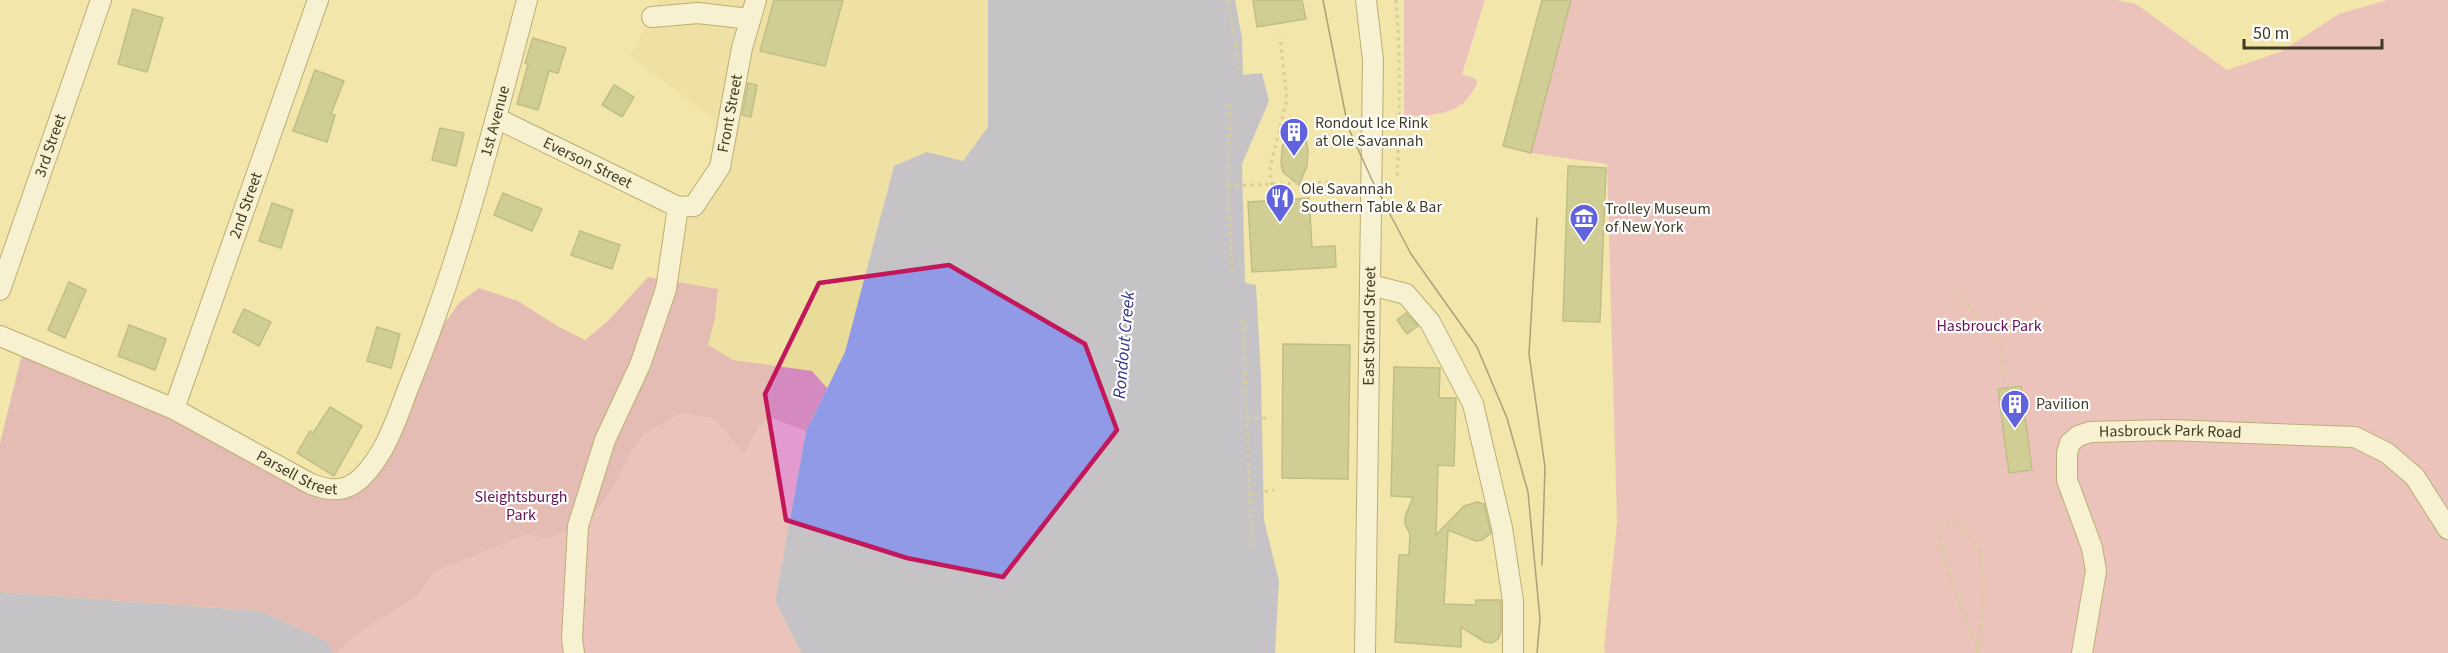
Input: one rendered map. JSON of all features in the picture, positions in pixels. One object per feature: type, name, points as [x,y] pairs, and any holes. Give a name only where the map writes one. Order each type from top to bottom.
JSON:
[{"type":"street","name":"3rd Street","points":[[0,290],[101,0]]},
{"type":"street","name":"2nd Street","points":[[174,410],[318,0]]},
{"type":"street","name":"1st Avenue","points":[[459,242],[496,118],[527,0]]},
{"type":"street","name":"Front Street","points":[[678,207],[694,206],[720,167],[742,48],[756,0]]},
{"type":"street","name":"East Strand Street","points":[[1365,653],[1373,60],[1366,0]]},
{"type":"street","points":[[652,17],[698,13],[750,19]]},
{"type":"street","name":"Everson Street","points":[[496,118],[678,207]]},
{"type":"street","points":[[574,653],[572,639],[578,526],[605,440],[640,365],[666,289],[678,207]]},
{"type":"street","name":"Parsell Street","points":[[0,336],[174,410],[311,484],[327,490],[338,490],[360,478],[371,466],[389,437],[421,356],[459,242]]},
{"type":"street","points":[[1371,285],[1406,294],[1430,321],[1473,404],[1502,528],[1513,602],[1513,653]]},
{"type":"street","name":"Hasbrouck Park Road","points":[[2082,653],[2096,571],[2092,548],[2067,480],[2067,453],[2070,443],[2078,436],[2090,432],[2169,430],[2355,437],[2387,453],[2415,477],[2448,529]]},
{"type":"path","points":[[1228,0],[1240,71]]},
{"type":"path","points":[[1396,0],[1400,43],[1400,127],[1396,179]]},
{"type":"path","points":[[1272,185],[1270,168],[1287,99],[1280,37]]},
{"type":"path","points":[[1230,104],[1228,186],[1232,273]]},
{"type":"path","points":[[1228,186],[1328,182]]},
{"type":"path","points":[[1953,288],[2001,344],[2004,378]]},
{"type":"path","points":[[1244,320],[1252,553]]},
{"type":"path","points":[[1248,419],[1271,418]]},
{"type":"path","points":[[1250,494],[1274,490]]},
{"type":"path","points":[[1944,522],[1958,524],[1979,548],[1984,590],[1978,653],[1948,571],[1937,529],[1944,522]]},
{"type":"highlighted area","points":[[949,265],[1085,344],[1117,430],[1003,577],[907,558],[786,520],[765,394],[819,283]]},
{"type":"shaded area","points":[[660,0],[988,0],[988,127],[963,161],[927,152],[845,352],[827,388],[640,365],[678,207],[694,206],[727,130],[630,56]]},
{"type":"green space","points":[[1404,0],[1485,0],[1462,74],[1476,79],[1477,84],[1463,103],[1447,112],[1404,117]]},
{"type":"green space","name":"Hasbrouck Park","points":[[1571,0],[2117,0],[2136,4],[2227,70],[2280,52],[2339,14],[2387,0],[2448,0],[2448,653],[1605,653],[1617,523],[1607,164],[1531,153]]},
{"type":"green space","points":[[648,277],[718,289],[715,318],[708,345],[733,360],[812,371],[827,388],[806,431],[772,418],[759,425],[744,455],[713,418],[681,413],[645,433],[632,450],[601,505],[578,526],[547,538],[526,534],[434,572],[418,595],[360,632],[336,653],[333,653],[328,642],[261,611],[0,592],[0,443],[24,346],[311,484],[354,483],[421,356],[459,303],[479,288],[518,301],[559,327],[585,340],[608,321]]},
{"type":"green space","name":"Sleightsburgh Park","points":[[640,365],[827,388],[806,431],[775,601],[801,653],[333,653]]},
{"type":"water","name":"Rondout Creek","points":[[988,0],[1235,0],[1242,38],[1243,75],[1262,73],[1269,101],[1242,164],[1245,283],[1256,285],[1261,376],[1264,520],[1279,581],[1275,653],[801,653],[775,601],[806,431],[845,352],[894,166],[927,152],[963,161],[988,127]]},
{"type":"water","points":[[0,592],[261,611],[328,642],[333,653],[0,653]]},
{"type":"building","points":[[774,0],[843,0],[825,66],[760,51]]},
{"type":"building","points":[[1253,0],[1302,0],[1306,19],[1257,27]]},
{"type":"building","points":[[1542,0],[1571,0],[1531,153],[1503,146]]},
{"type":"building","points":[[133,9],[163,18],[147,72],[118,64]]},
{"type":"building","points":[[533,38],[566,48],[558,73],[549,71],[538,110],[517,104],[528,64],[525,63]]},
{"type":"building","points":[[315,70],[344,81],[331,114],[335,115],[327,142],[293,131]]},
{"type":"building","points":[[748,83],[757,85],[751,117],[742,115]]},
{"type":"building","points":[[614,85],[634,97],[622,117],[602,105]]},
{"type":"building","points":[[440,128],[464,133],[456,166],[432,160]]},
{"type":"building","name":"Rondout Ice Rink at Ole Savannah","points":[[1291,136],[1300,136],[1306,140],[1308,150],[1307,166],[1299,185],[1283,172],[1281,164],[1282,148],[1285,140]]},
{"type":"building","name":"Trolley Museum of New York","points":[[1568,166],[1606,168],[1600,322],[1563,321]]},
{"type":"building","points":[[503,193],[542,209],[532,231],[494,215]]},
{"type":"building","name":"Ole Savannah Southern Table & Bar","points":[[1309,198],[1312,247],[1335,246],[1336,267],[1252,272],[1248,202]]},
{"type":"building","points":[[272,203],[293,210],[281,248],[259,241]]},
{"type":"building","points":[[580,231],[620,245],[612,269],[571,255]]},
{"type":"building","points":[[69,282],[86,290],[65,338],[48,330]]},
{"type":"building","points":[[244,309],[271,322],[259,346],[233,332]]},
{"type":"building","points":[[1406,313],[1418,326],[1407,334],[1397,320]]},
{"type":"building","points":[[129,325],[166,339],[155,370],[118,356]]},
{"type":"building","points":[[377,327],[400,334],[391,368],[367,361]]},
{"type":"building","points":[[1283,344],[1350,345],[1348,479],[1282,478]]},
{"type":"building","points":[[1394,367],[1440,368],[1439,398],[1456,398],[1454,466],[1438,465],[1436,535],[1464,506],[1477,502],[1484,504],[1491,533],[1482,540],[1476,541],[1448,530],[1444,604],[1476,605],[1476,600],[1501,600],[1501,632],[1498,639],[1492,643],[1485,642],[1461,627],[1461,647],[1395,642],[1399,555],[1409,555],[1410,534],[1405,524],[1405,517],[1413,497],[1391,496]]},
{"type":"building","name":"Pavilion","points":[[2021,386],[2032,470],[2009,473],[1998,389]]},
{"type":"building","points":[[330,407],[362,426],[334,476],[297,453],[310,431],[313,433]]},
{"type":"tram line","points":[[1323,0],[1348,127],[1372,180],[1411,254],[1477,347],[1507,418],[1528,492],[1540,619],[1537,653]]},
{"type":"tram line","points":[[1537,218],[1529,354],[1545,467],[1542,565]]},
{"type":"place","name":"Rondout Ice Rink at Ole Savannah","points":[[1294,158]]},
{"type":"place","name":"Ole Savannah Southern Table & Bar","points":[[1280,224]]},
{"type":"place","name":"Trolley Museum of New York","points":[[1584,244]]},
{"type":"place","name":"Pavilion","points":[[2015,430]]}]
